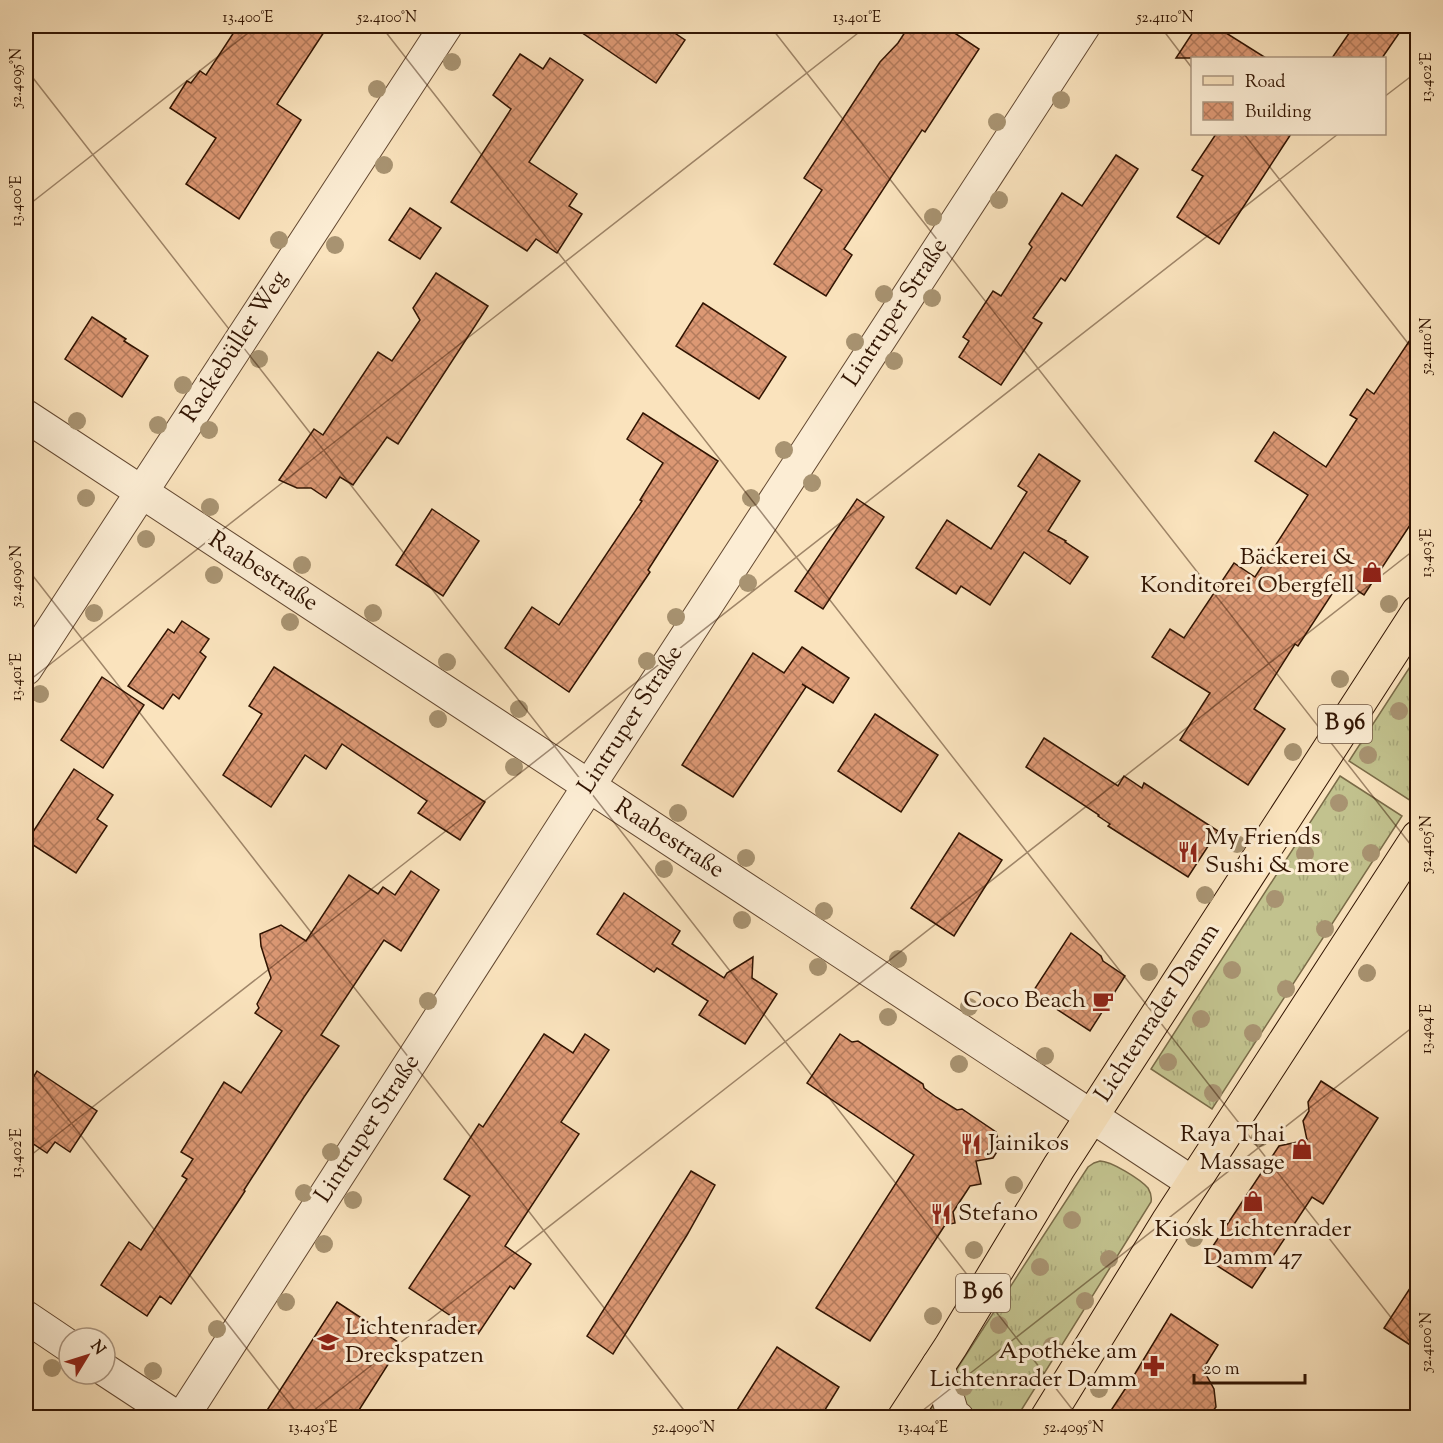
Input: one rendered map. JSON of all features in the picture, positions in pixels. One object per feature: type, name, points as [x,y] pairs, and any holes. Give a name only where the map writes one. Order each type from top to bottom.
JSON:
[{"type":"main road","name":"Lichtenrader Damm","points":[[904,1418],[1092,1116],[1418,612]]},
{"type":"main road","points":[[1047,1418],[1193,1183],[1415,845]]},
{"type":"street","name":"Rackebüller Weg","points":[[26,669],[446,26]]},
{"type":"street","name":"Lintruper Straße","points":[[180,1418],[1084,26]]},
{"type":"street","name":"Raabestraße","points":[[26,416],[1193,1183]]},
{"type":"street","points":[[26,1317],[57,1338]]},
{"type":"street","points":[[938,1365],[953,1414],[958,1418]]},
{"type":"street","points":[[117,1378],[180,1418]]},
{"type":"green space","points":[[1417,656],[1418,791],[1411,801],[1349,761]]},
{"type":"green space","points":[[1340,776],[1402,816],[1212,1109],[1151,1069]]},
{"type":"green space","points":[[1100,1161],[1118,1167],[1144,1184],[1150,1192],[1151,1202],[1017,1417],[925,1418],[1088,1167]]},
{"type":"building","points":[[238,26],[328,26],[277,104],[301,120],[239,219],[186,184],[216,138],[170,108],[187,81],[191,83],[200,71],[206,75]]},
{"type":"building","points":[[572,26],[664,26],[685,40],[656,83]]},
{"type":"building","points":[[909,26],[944,26],[979,49],[925,132],[922,130],[844,249],[852,255],[826,296],[774,264],[822,190],[804,178],[880,62],[898,43]]},
{"type":"building","points":[[1197,26],[1215,26],[1264,57],[1191,57],[1176,58]]},
{"type":"building","points":[[1354,26],[1404,26],[1383,57],[1333,57]]},
{"type":"building","points":[[520,54],[543,69],[550,58],[583,80],[529,162],[577,194],[569,206],[582,214],[557,253],[536,239],[527,251],[451,202],[511,109],[493,95]]},
{"type":"building","points":[[1215,135],[1290,135],[1219,244],[1177,217],[1203,176],[1192,170]]},
{"type":"building","points":[[1116,155],[1138,169],[1065,281],[1061,278],[1033,318],[1042,323],[1001,385],[959,357],[969,341],[963,337],[993,291],[1001,296],[1032,247],[1029,244],[1062,193],[1082,206]]},
{"type":"building","points":[[410,208],[441,228],[420,259],[389,240]]},
{"type":"building","points":[[436,273],[488,306],[398,444],[387,437],[353,485],[340,477],[326,498],[311,488],[297,488],[279,480],[314,429],[323,435],[378,352],[392,361],[420,320],[413,308]]},
{"type":"building","points":[[703,303],[786,357],[759,399],[676,346]]},
{"type":"building","points":[[92,317],[148,356],[122,397],[65,359]]},
{"type":"building","points":[[1418,328],[1418,513],[1364,595],[1341,580],[1298,646],[1295,644],[1254,709],[1285,729],[1248,785],[1180,740],[1210,693],[1152,657],[1170,629],[1184,638],[1234,563],[1255,577],[1308,495],[1255,461],[1274,432],[1326,467],[1357,419],[1350,415],[1367,389],[1374,394]]},
{"type":"building","points":[[643,413],[718,461],[648,570],[650,572],[569,692],[505,648],[532,607],[559,625],[642,501],[640,500],[663,463],[627,439]]},
{"type":"building","points":[[1039,454],[1080,481],[1048,531],[1088,557],[1070,584],[1024,552],[990,605],[961,586],[956,594],[916,568],[947,520],[991,549],[1027,492],[1018,486]]},
{"type":"building","points":[[857,499],[884,517],[823,609],[795,591]]},
{"type":"building","points":[[432,509],[479,541],[443,596],[396,565]]},
{"type":"building","points":[[182,621],[209,639],[200,652],[206,657],[179,699],[173,694],[163,709],[128,686],[168,629],[174,633]]},
{"type":"building","points":[[802,647],[849,678],[833,703],[802,684],[806,687],[733,797],[682,765],[753,653],[784,673]]},
{"type":"building","points":[[274,667],[485,802],[460,840],[418,813],[427,801],[342,744],[326,769],[305,755],[271,807],[223,775],[262,714],[249,706]]},
{"type":"building","points":[[102,677],[144,705],[103,768],[61,740]]},
{"type":"building","points":[[875,714],[938,755],[901,812],[838,771]]},
{"type":"building","points":[[1044,738],[1118,786],[1124,776],[1142,788],[1144,783],[1218,831],[1188,877],[1108,826],[1110,824],[1099,815],[1026,767]]},
{"type":"building","points":[[74,769],[113,795],[97,819],[107,826],[76,873],[27,841]]},
{"type":"building","points":[[959,833],[1002,860],[954,936],[911,908]]},
{"type":"building","points":[[411,871],[439,890],[401,951],[384,940],[321,1035],[339,1046],[171,1304],[160,1296],[147,1316],[101,1285],[129,1242],[141,1250],[187,1179],[182,1176],[193,1159],[181,1152],[224,1082],[241,1093],[282,1031],[255,1013],[259,1008],[257,1004],[271,978],[261,946],[260,934],[281,925],[306,941],[349,875],[378,894],[383,887],[395,895]]},
{"type":"building","points":[[624,893],[680,931],[672,944],[724,978],[727,973],[753,957],[752,978],[777,994],[745,1044],[699,1015],[708,1001],[657,968],[654,972],[597,934]]},
{"type":"building","points":[[1071,933],[1101,956],[1103,961],[1125,976],[1090,1031],[1032,993]]},
{"type":"building","points":[[544,1034],[573,1053],[585,1034],[609,1050],[561,1122],[579,1134],[505,1246],[531,1264],[514,1289],[510,1286],[478,1334],[409,1288],[470,1196],[444,1179],[479,1124],[483,1127]]},
{"type":"building","points":[[840,1034],[852,1042],[858,1041],[923,1084],[924,1088],[936,1097],[957,1110],[962,1109],[996,1132],[1000,1147],[993,1158],[976,1161],[981,1184],[970,1186],[953,1212],[955,1223],[945,1225],[870,1341],[816,1308],[914,1155],[807,1083]]},
{"type":"building","points":[[37,1071],[97,1111],[70,1152],[55,1142],[47,1153],[26,1139],[26,1089]]},
{"type":"building","points":[[1321,1081],[1378,1118],[1323,1204],[1312,1197],[1252,1288],[1205,1258],[1279,1146],[1307,1140],[1303,1121],[1309,1111],[1308,1102]]},
{"type":"building","points":[[691,1171],[715,1185],[687,1235],[613,1354],[587,1336]]},
{"type":"building","points":[[1418,1276],[1418,1350],[1384,1328]]},
{"type":"building","points":[[337,1302],[401,1344],[354,1418],[262,1418]]},
{"type":"building","points":[[1171,1314],[1218,1345],[1203,1369],[1214,1389],[1216,1407],[1207,1418],[1106,1418],[1133,1377]]},
{"type":"building","points":[[777,1347],[839,1387],[820,1418],[732,1418]]},
{"type":"place","name":"Bäckerei & Konditorei Obergfell","points":[[1372,572]]},
{"type":"place","name":"My Friends Sushi & more","points":[[1188,852]]},
{"type":"place","name":"Coco Beach","points":[[1103,1001]]},
{"type":"place","name":"Jainikos","points":[[971,1144]]},
{"type":"place","name":"Raya Thai Massage","points":[[1302,1149]]},
{"type":"place","name":"Kiosk Lichtenrader Damm 47","points":[[1253,1201]]},
{"type":"place","name":"Stefano","points":[[941,1214]]},
{"type":"place","name":"Lichtenrader Dreckspatzen","points":[[328,1342]]},
{"type":"place","name":"Apotheke am Lichtenrader Damm","points":[[1154,1366]]}]
